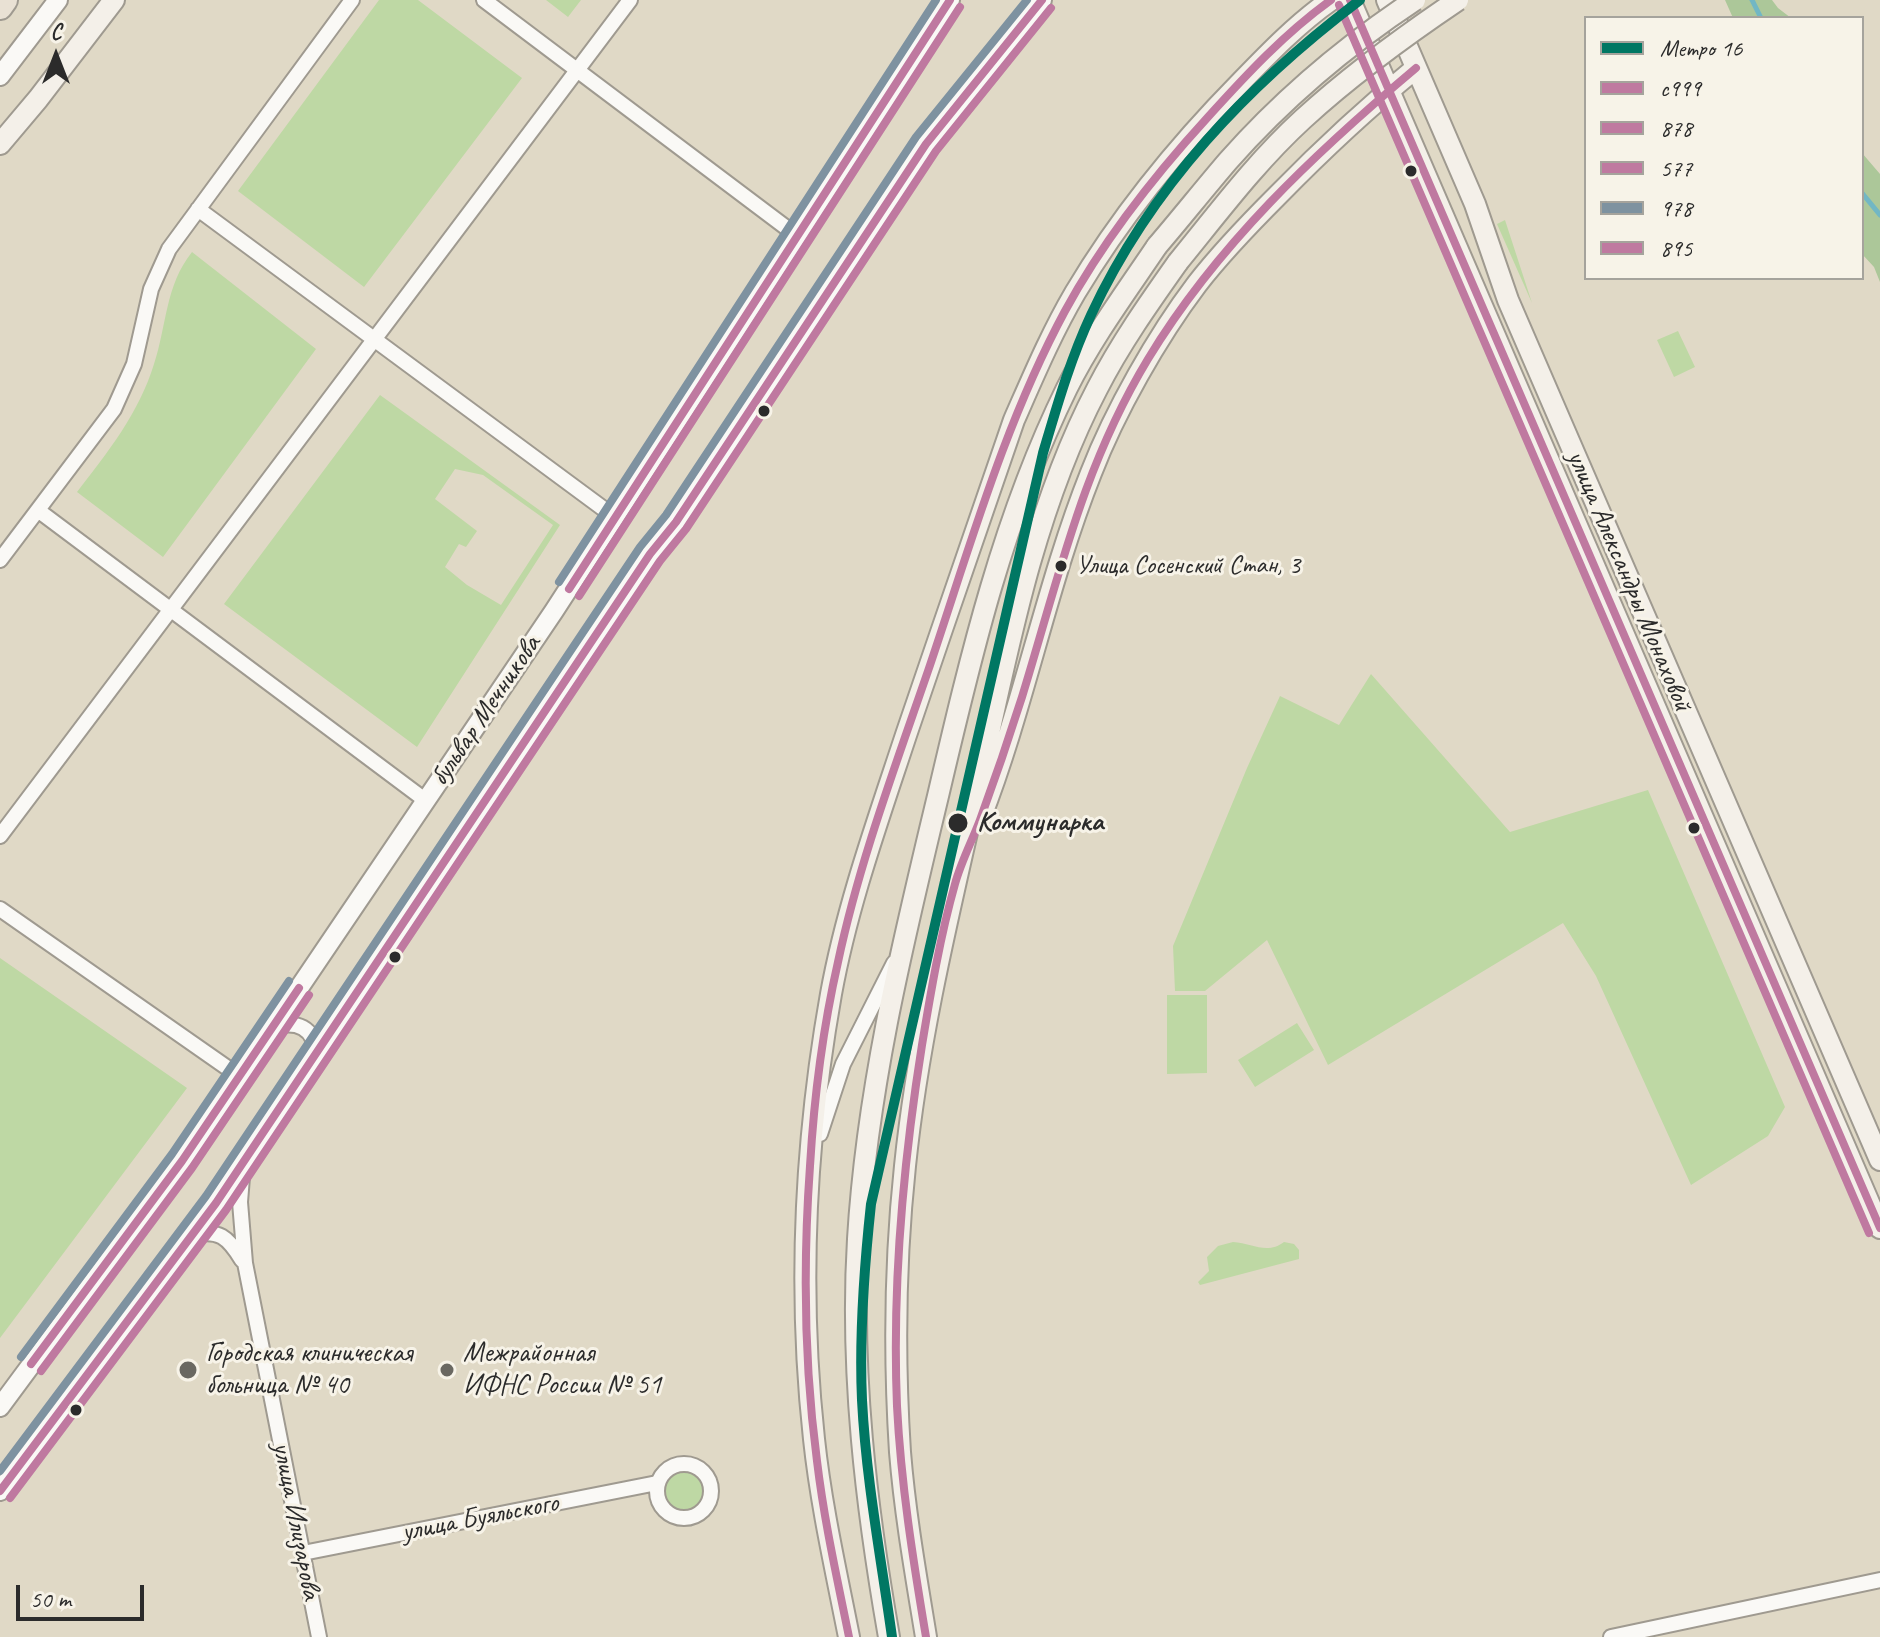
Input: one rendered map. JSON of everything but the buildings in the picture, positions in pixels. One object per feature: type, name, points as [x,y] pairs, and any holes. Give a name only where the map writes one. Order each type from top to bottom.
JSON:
[{"type":"highway","points":[[0,7],[5,0]]},
{"type":"main road","points":[[0,144],[114,0]]},
{"type":"main road","points":[[849,1637],[824,1508],[810,1397],[806,1288],[810,1170],[831,994],[854,894],[1014,420],[1035,371],[1075,294],[1124,218],[1195,128],[1268,55],[1331,0]]},
{"type":"main road","name":"улица Александры Монаховой","points":[[1350,0],[1880,1228]]},
{"type":"main road","name":"улица Александры Монаховой","points":[[1387,0],[1475,204],[1508,300],[1880,1160]]},
{"type":"main road","points":[[889,1637],[863,1456],[856,1297],[868,1132],[901,948],[981,617],[1004,541],[1068,386],[1157,246],[1229,160],[1288,101],[1378,24],[1415,0]]},
{"type":"main road","points":[[926,1637],[900,1440],[897,1338],[905,1165],[933,983],[1017,604],[1040,531],[1071,447],[1096,391],[1131,327],[1178,262],[1246,178],[1302,120],[1389,47],[1458,0]]},
{"type":"main road","points":[[956,881],[996,780],[1091,472],[1144,366],[1197,284],[1246,229],[1326,147],[1416,68]]},
{"type":"street","points":[[0,76],[58,0]]},
{"type":"street","points":[[0,560],[106,423],[122,395],[134,364],[156,274],[169,249],[352,0]]},
{"type":"street","points":[[484,0],[796,235]]},
{"type":"street","points":[[0,836],[630,0]]},
{"type":"street","name":"бульвар Мечникова","points":[[0,1407],[182,1161],[273,1027],[616,518],[950,0]]},
{"type":"street","name":"бульвар Мечникова","points":[[0,1491],[244,1162],[650,554],[676,522],[926,144],[1042,0]]},
{"type":"street","points":[[198,209],[616,518]]},
{"type":"street","points":[[39,511],[425,800]]},
{"type":"street","points":[[0,909],[239,1076]]},
{"type":"street","points":[[810,1170],[843,1064],[901,948]]},
{"type":"street","points":[[273,1027],[288,1023],[303,1027],[313,1038],[316,1054]]},
{"type":"street","name":"улица Илизарова","points":[[244,1162],[240,1202],[245,1263],[319,1637]]},
{"type":"street","points":[[192,1235],[209,1231],[221,1235],[245,1263]]},
{"type":"street","name":"улица Буяльского","points":[[303,1553],[657,1483]]},
{"type":"street","points":[[1611,1637],[1880,1580]]},
{"type":"green space","points":[[379,0],[418,0],[522,78],[364,287],[238,191]]},
{"type":"green space","points":[[546,0],[581,0],[568,17]]},
{"type":"green space","points":[[1725,0],[1772,0],[1788,16],[1732,16]]},
{"type":"green space","points":[[1864,155],[1880,174],[1880,282],[1874,267],[1864,256]]},
{"type":"green space","points":[[1505,220],[1532,303],[1497,224]]},
{"type":"green space","points":[[192,252],[316,349],[163,557],[77,492],[111,447],[140,399],[154,364],[176,278]]},
{"type":"green space","points":[[1678,331],[1695,367],[1674,377],[1657,340]]},
{"type":"green space","points":[[380,395],[560,525],[417,747],[224,604]],"holes":[[[455,469],[483,475],[553,525],[501,605],[467,585],[445,567],[459,544],[466,547],[477,531],[435,499]]]},
{"type":"green space","points":[[1371,674],[1510,832],[1648,790],[1785,1107],[1768,1136],[1691,1185],[1596,976],[1563,923],[1328,1065],[1267,940],[1205,991],[1175,991],[1173,946],[1280,696],[1339,725]]},
{"type":"green space","points":[[0,958],[187,1088],[0,1338]]},
{"type":"green space","points":[[1167,995],[1207,995],[1207,1073],[1167,1074]]},
{"type":"green space","points":[[1297,1023],[1314,1050],[1255,1087],[1238,1060]]},
{"type":"green space","points":[[1233,1242],[1265,1248],[1284,1242],[1294,1244],[1299,1250],[1299,1259],[1200,1285],[1198,1282],[1209,1271],[1207,1257],[1218,1246]]},
{"type":"green space","points":[[684,1470],[698,1476],[704,1490],[698,1504],[684,1510],[670,1504],[664,1490],[670,1476]]},
{"type":"waterway","points":[[1752,0],[1760,16]]},
{"type":"waterway","points":[[1864,195],[1880,215]]},
{"type":"metro line","name":"16","points":[[892,1637],[870,1489],[862,1400],[863,1302],[871,1204],[1043,453],[1083,332],[1115,268],[1143,223],[1173,181],[1241,103],[1360,0]]},
{"type":"transit line","name":"978","points":[[559,582],[936,0]]},
{"type":"transit line","name":"878","points":[[569,589],[950,0]]},
{"type":"transit line","name":"978","points":[[0,1471],[206,1196],[640,547],[666,515],[916,137],[1027,0]]},
{"type":"transit line","name":"878","points":[[0,1491],[216,1203],[650,554],[676,522],[926,144],[1042,0]]},
{"type":"transit line","name":"с999","points":[[849,1637],[823,1505],[813,1424],[807,1350],[806,1240],[812,1140],[824,1038],[847,925],[867,852],[989,488],[1024,398],[1065,311],[1113,234],[1168,162],[1266,55],[1331,0]]},
{"type":"transit line","name":"с999","points":[[1350,0],[1880,1228]]},
{"type":"transit line","name":"895","points":[[1339,5],[1869,1233]]},
{"type":"transit line","name":"577","points":[[579,596],[960,7]]},
{"type":"transit line","name":"577","points":[[10,1498],[226,1210],[660,561],[686,529],[936,151],[1051,8]]},
{"type":"transit line","name":"с999","points":[[926,1637],[908,1522],[899,1435],[896,1315],[909,1135],[940,944],[957,876],[1007,743],[1089,482],[1125,400],[1148,359],[1175,317],[1236,239],[1305,167],[1416,68]]},
{"type":"transit line","name":"978","points":[[21,1357],[172,1154],[289,981]]},
{"type":"transit line","name":"878","points":[[31,1364],[182,1161],[299,988]]},
{"type":"transit line","name":"577","points":[[41,1371],[192,1168],[309,995]]},
{"type":"place","name":"Улица Сосенский Стан, 3","points":[[1061,566]]},
{"type":"place","name":"Коммунарка","points":[[958,823]]},
{"type":"place","name":"Городская клиническая больница № 40","points":[[188,1370]]},
{"type":"place","name":"Межрайонная ИФНС России № 51","points":[[447,1370]]}]
